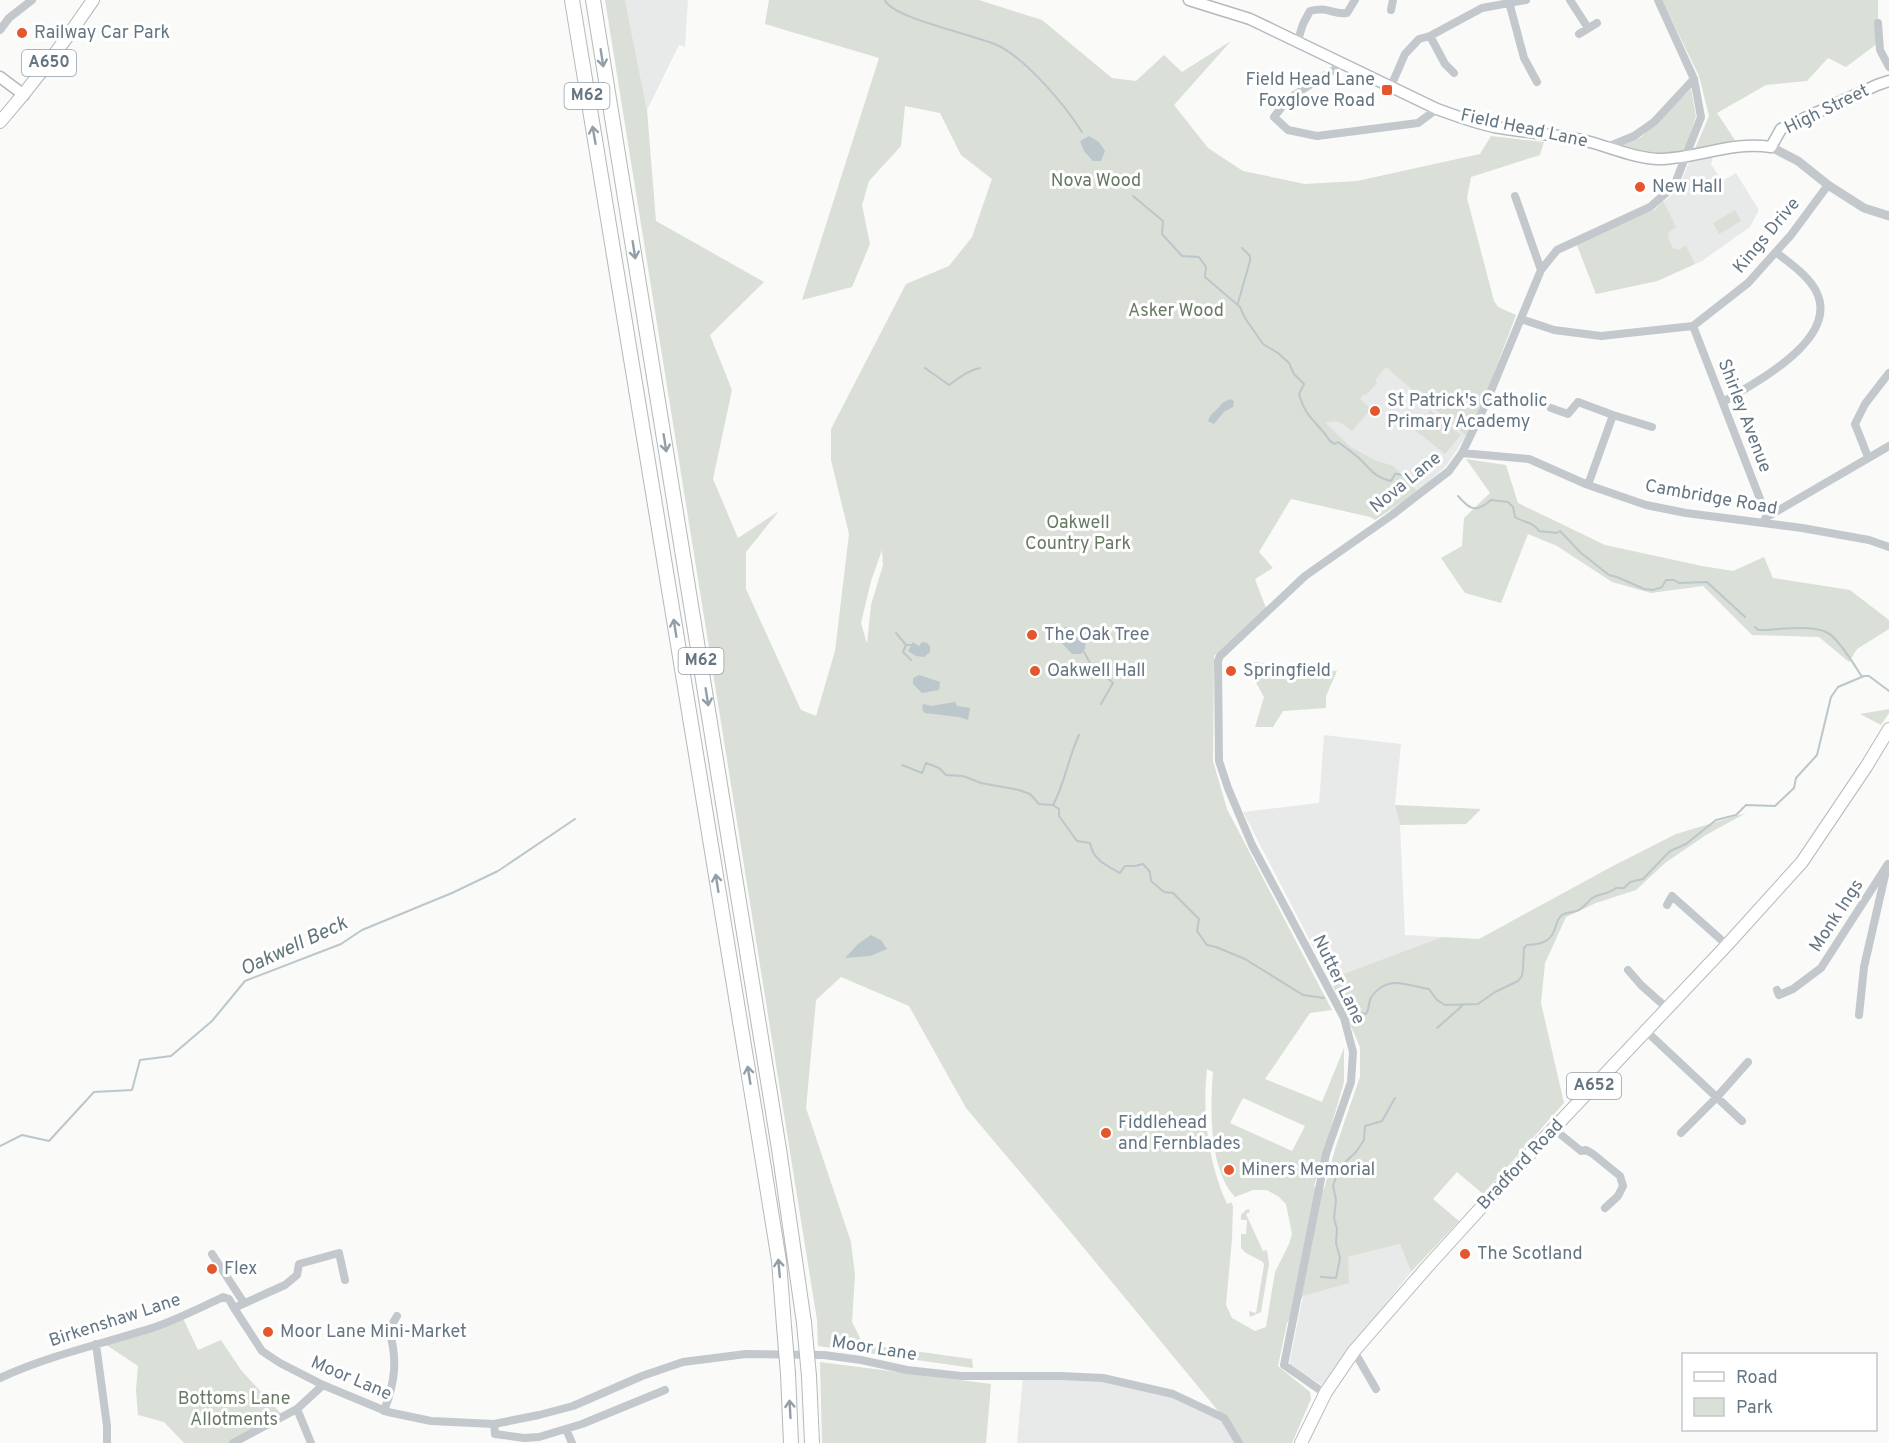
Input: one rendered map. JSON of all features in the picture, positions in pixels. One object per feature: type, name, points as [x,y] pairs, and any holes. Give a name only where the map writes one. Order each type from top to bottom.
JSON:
[{"type":"highway","name":"M62","points":[[572,0],[779,1261],[791,1443]]},
{"type":"highway","name":"M62","points":[[593,0],[768,1078],[804,1323],[812,1443]]},
{"type":"main road","name":"A650","points":[[0,122],[53,58],[93,0]]},
{"type":"main road","name":"Field Head Lane","points":[[1189,0],[1250,19],[1437,109],[1494,127],[1552,135],[1653,159],[1686,157],[1737,145],[1771,147]]},
{"type":"main road","points":[[0,77],[24,95]]},
{"type":"main road","name":"High Street","points":[[1771,147],[1781,129],[1889,81]]},
{"type":"main road","name":"Bradford Road","points":[[1301,1443],[1326,1392],[1354,1351],[1554,1128],[1668,1009],[1802,862],[1889,729]]},
{"type":"street","points":[[0,30],[9,18],[32,0]]},
{"type":"street","points":[[1297,43],[1310,11],[1327,9],[1340,14],[1347,13],[1355,0]]},
{"type":"street","points":[[1391,10],[1393,0]]},
{"type":"street","points":[[1391,86],[1405,54],[1419,39],[1430,36],[1481,4],[1526,0]]},
{"type":"street","points":[[1570,0],[1588,28]]},
{"type":"street","name":"Nova Lane","points":[[1218,675],[1220,657],[1305,576],[1392,515],[1449,471],[1462,453],[1483,410],[1541,270],[1557,250],[1650,207],[1674,186],[1701,117],[1694,79],[1658,0]]},
{"type":"street","points":[[1509,3],[1524,58],[1537,82]]},
{"type":"street","points":[[1579,34],[1597,23]]},
{"type":"street","points":[[1878,23],[1880,50],[1889,67]]},
{"type":"street","points":[[1430,36],[1445,64],[1454,73]]},
{"type":"street","points":[[1343,64],[1288,99],[1274,117],[1288,130],[1317,136],[1418,123],[1437,109]]},
{"type":"street","points":[[1607,147],[1634,136],[1654,122],[1694,79]]},
{"type":"street","points":[[1771,147],[1798,161],[1828,185],[1864,208],[1889,216]]},
{"type":"street","name":"Kings Drive","points":[[1694,326],[1748,284],[1791,235],[1828,185]]},
{"type":"street","points":[[1515,196],[1541,270]]},
{"type":"street","points":[[1723,402],[1776,369],[1800,349],[1813,332],[1818,320],[1821,308],[1816,290],[1776,252]]},
{"type":"street","points":[[1521,319],[1554,330],[1601,336],[1694,326]]},
{"type":"street","name":"Shirley Avenue","points":[[1694,326],[1765,520]]},
{"type":"street","points":[[1868,457],[1855,424],[1865,404],[1889,373]]},
{"type":"street","points":[[1551,408],[1568,414],[1578,402],[1613,416],[1652,427]]},
{"type":"street","points":[[1588,485],[1613,416]]},
{"type":"street","points":[[1765,520],[1889,446]]},
{"type":"street","name":"Cambridge Road","points":[[1462,453],[1529,459],[1588,485],[1646,505],[1686,513],[1765,520],[1869,540],[1889,547]]},
{"type":"street","name":"Nutter Lane","points":[[1218,675],[1219,761],[1228,788],[1252,845],[1344,1018],[1353,1052],[1351,1082],[1326,1154],[1284,1365],[1326,1392]]},
{"type":"street","name":"Monk Ings","points":[[1780,996],[1821,968],[1888,862]]},
{"type":"street","name":"Monk Ings","points":[[1859,1015],[1864,967],[1888,862]]},
{"type":"street","points":[[1667,905],[1672,896],[1727,945]]},
{"type":"street","points":[[1628,970],[1668,1009]]},
{"type":"street","points":[[1646,1031],[1742,1121]]},
{"type":"street","points":[[1681,1133],[1748,1062]]},
{"type":"street","points":[[1554,1128],[1581,1151],[1586,1150],[1593,1154],[1620,1176],[1623,1186],[1618,1196],[1605,1208]]},
{"type":"street","points":[[234,1308],[285,1285],[297,1275],[299,1264],[339,1253],[345,1280]]},
{"type":"street","points":[[212,1254],[244,1303]]},
{"type":"street","name":"Birkenshaw Lane","points":[[0,1378],[32,1364],[155,1327],[223,1297],[229,1299],[234,1308]]},
{"type":"street","name":"Moor Lane","points":[[234,1308],[262,1351],[280,1363],[322,1385],[384,1411],[431,1421],[495,1424],[573,1406],[642,1376],[683,1362],[746,1354],[795,1355],[852,1359],[908,1370],[961,1376],[1103,1378],[1173,1394],[1224,1419],[1239,1443]]},
{"type":"street","points":[[384,1411],[395,1373],[394,1345],[389,1330],[397,1316]]},
{"type":"street","points":[[96,1344],[107,1426],[107,1443]]},
{"type":"street","points":[[1354,1351],[1376,1389]]},
{"type":"street","points":[[233,1443],[297,1409],[322,1385]]},
{"type":"street","points":[[495,1424],[494,1439],[539,1437],[582,1424],[665,1390]]},
{"type":"street","points":[[297,1409],[311,1443]]},
{"type":"street","points":[[566,1429],[572,1443]]},
{"type":"shaded area","points":[[625,0],[688,0],[685,47],[679,45],[647,110]]},
{"type":"shaded area","points":[[1089,136],[1099,142],[1105,151],[1101,161],[1093,161],[1084,151],[1080,141]]},
{"type":"shaded area","points":[[1713,156],[1711,164],[1722,181],[1736,173],[1759,210],[1750,227],[1702,261],[1657,281],[1596,294],[1577,245],[1654,210],[1678,189],[1690,160]]},
{"type":"shaded area","name":"St Patrick's Catholic Primary Academy","points":[[1351,336],[1466,436],[1447,465],[1418,492],[1394,466],[1375,460],[1351,447],[1301,399]]},
{"type":"shaded area","points":[[1230,399],[1234,401],[1233,407],[1224,412],[1214,424],[1208,421],[1222,403]]},
{"type":"shaded area","points":[[1066,627],[1074,629],[1086,640],[1085,649],[1081,654],[1072,654],[1057,638],[1058,632]]},
{"type":"shaded area","points":[[913,642],[919,646],[922,642],[927,643],[930,646],[930,652],[924,657],[916,656],[908,651]]},
{"type":"shaded area","points":[[919,675],[940,682],[939,690],[922,693],[913,684],[913,678]]},
{"type":"shaded area","points":[[955,702],[957,706],[970,708],[968,720],[925,713],[922,706],[924,704],[931,706]]},
{"type":"shaded area","points":[[1324,735],[1401,744],[1395,804],[1400,825],[1405,935],[1442,937],[1330,979],[1243,812],[1319,803]]},
{"type":"shaded area","points":[[871,935],[881,940],[887,949],[870,956],[845,958],[858,944]]},
{"type":"shaded area","points":[[1400,1244],[1411,1272],[1322,1385],[1289,1365],[1303,1296],[1321,1290],[1348,1257]]},
{"type":"shaded area","points":[[1023,1376],[1103,1378],[1173,1394],[1224,1418],[1239,1443],[1017,1443]]},
{"type":"green space","points":[[605,0],[625,0],[647,110],[656,221],[764,282],[710,335],[732,390],[713,479],[738,538],[779,511],[746,552],[746,589],[801,710],[816,716],[835,651],[849,534],[831,460],[831,429],[906,284],[949,266],[972,237],[992,179],[961,155],[940,113],[905,106],[901,146],[869,181],[862,205],[870,244],[852,287],[802,300],[879,58],[765,24],[769,0],[979,0],[1042,20],[1112,78],[1136,81],[1164,55],[1182,72],[1231,41],[1174,105],[1208,148],[1243,171],[1305,184],[1357,181],[1480,154],[1491,136],[1544,142],[1540,155],[1471,177],[1467,198],[1494,301],[1498,307],[1516,315],[1485,397],[1466,436],[1386,367],[1375,380],[1377,383],[1360,399],[1371,409],[1352,431],[1337,421],[1326,423],[1351,447],[1375,460],[1394,466],[1418,492],[1375,520],[1291,499],[1259,552],[1273,568],[1255,579],[1266,608],[1214,656],[1213,761],[1227,809],[1332,1010],[1310,1013],[1265,1079],[1322,1102],[1344,1048],[1344,1082],[1314,1186],[1324,1189],[1360,1077],[1360,1047],[1330,979],[1442,937],[1479,939],[1676,834],[1746,813],[1706,835],[1665,863],[1636,890],[1596,903],[1566,917],[1545,963],[1541,1003],[1564,1103],[1483,1194],[1457,1172],[1433,1199],[1459,1221],[1411,1272],[1400,1244],[1348,1257],[1349,1283],[1303,1296],[1287,1323],[1278,1366],[1310,1392],[1311,1399],[1292,1443],[1240,1443],[1224,1418],[966,1108],[909,1006],[841,977],[816,1000],[806,1108],[851,1242],[855,1275],[852,1322],[863,1344],[972,1359],[973,1368],[818,1346],[817,1320]],"holes":[[[882,550],[883,565],[871,605],[867,644],[861,623],[871,581]],[[1207,1069],[1213,1072],[1213,1138],[1220,1171],[1226,1185],[1235,1197],[1253,1190],[1267,1190],[1286,1204],[1292,1234],[1275,1272],[1266,1327],[1255,1331],[1232,1318],[1226,1305],[1233,1206],[1231,1202],[1227,1204],[1220,1188],[1211,1155],[1206,1120]],[[1243,1098],[1305,1126],[1292,1151],[1230,1123]]]},
{"type":"green space","points":[[1662,0],[1878,0],[1878,43],[1846,67],[1828,58],[1807,81],[1766,85],[1717,113],[1735,140],[1694,151],[1709,116],[1699,76]]},
{"type":"green space","points":[[1691,89],[1696,116],[1683,156],[1653,156],[1615,146],[1641,137]]},
{"type":"green space","points":[[1663,201],[1676,227],[1669,232],[1668,238],[1673,248],[1678,250],[1686,246],[1695,264],[1657,281],[1596,294],[1577,245],[1654,210]]},
{"type":"green space","points":[[1735,210],[1741,221],[1719,234],[1713,223]]},
{"type":"green space","points":[[1430,410],[1461,435],[1445,454],[1415,430]]},
{"type":"green space","points":[[1466,459],[1506,465],[1518,503],[1605,545],[1733,571],[1764,557],[1773,578],[1850,590],[1889,620],[1889,629],[1857,649],[1849,662],[1819,637],[1752,635],[1703,586],[1651,593],[1612,582],[1557,546],[1528,534],[1501,603],[1465,593],[1441,558],[1462,546],[1464,518],[1490,493]]},
{"type":"green space","points":[[1244,661],[1337,671],[1326,696],[1326,708],[1283,711],[1273,727],[1255,727],[1264,697]]},
{"type":"green space","points":[[1889,709],[1881,725],[1860,714]]},
{"type":"green space","points":[[1395,805],[1481,809],[1466,824],[1400,825]]},
{"type":"green space","points":[[1249,1209],[1250,1212],[1246,1214],[1263,1251],[1267,1250],[1269,1264],[1261,1312],[1250,1317],[1249,1311],[1256,1313],[1264,1265],[1263,1262],[1241,1248],[1241,1234],[1246,1234],[1247,1220],[1241,1220],[1241,1215]]},
{"type":"green space","name":"Bottoms Lane Allotments","points":[[182,1316],[198,1350],[221,1340],[241,1370],[283,1416],[233,1443],[184,1443],[164,1422],[138,1415],[136,1390],[138,1366],[102,1342]]},
{"type":"green space","points":[[820,1362],[991,1384],[986,1443],[822,1443]]},
{"type":"waterway","points":[[885,0],[891,7],[903,14],[999,46],[1010,53],[1045,84],[1082,132]]},
{"type":"waterway","points":[[1133,196],[1163,221],[1162,234],[1182,256],[1199,257],[1206,267],[1205,277],[1240,307],[1263,344],[1289,363],[1294,374],[1304,384],[1299,394],[1304,407],[1330,441],[1335,444],[1338,442],[1382,478],[1391,481],[1395,474],[1398,474],[1418,480]]},
{"type":"waterway","points":[[1238,303],[1250,261],[1250,256],[1242,248]]},
{"type":"waterway","points":[[925,368],[949,385],[968,372],[980,368]]},
{"type":"waterway","points":[[1458,496],[1473,508],[1481,507],[1491,500],[1508,502],[1513,507],[1515,517],[1532,524],[1539,531],[1557,533],[1560,531],[1581,553],[1609,575],[1644,589],[1653,590],[1662,587],[1666,580],[1679,583],[1707,582],[1745,617]]},
{"type":"waterway","points":[[1755,627],[1758,630],[1813,629],[1828,633],[1842,647],[1862,677]]},
{"type":"waterway","points":[[896,633],[906,645],[911,645]]},
{"type":"waterway","points":[[906,645],[903,652],[911,660]]},
{"type":"waterway","points":[[1084,652],[1090,663],[1113,683],[1101,704]]},
{"type":"waterway","points":[[1355,1012],[1366,1014],[1372,996],[1378,989],[1392,983],[1429,989],[1437,1000],[1445,1005],[1478,1004],[1495,992],[1518,981],[1522,976],[1524,948],[1527,945],[1549,939],[1562,915],[1579,910],[1594,897],[1616,888],[1624,888],[1630,882],[1643,879],[1670,851],[1686,844],[1716,820],[1736,815],[1746,805],[1775,806],[1794,788],[1796,778],[1817,755],[1831,697],[1838,687],[1869,676],[1889,691]]},
{"type":"waterway","points":[[1053,805],[1079,735]]},
{"type":"waterway","name":"Oakwell Beck","points":[[902,765],[922,773],[926,763],[939,768],[946,775],[963,776],[981,783],[1019,790],[1030,794],[1039,804],[1053,805],[1059,809],[1059,816],[1077,841],[1090,843],[1094,854],[1105,864],[1120,873],[1125,866],[1143,864],[1150,872],[1151,881],[1164,892],[1173,893],[1199,919],[1197,931],[1207,945],[1245,959],[1303,995],[1324,998]]},
{"type":"waterway","name":"Oakwell Beck","points":[[0,1146],[22,1135],[49,1141],[94,1092],[132,1090],[140,1060],[171,1056],[212,1021],[245,981],[341,944],[362,930],[452,893],[498,871],[575,819]]},
{"type":"waterway","points":[[1437,1028],[1462,1006]]},
{"type":"waterway","points":[[1321,1277],[1336,1278],[1340,1258],[1336,1243],[1337,1229],[1334,1218],[1336,1200],[1333,1186],[1339,1168],[1356,1152],[1364,1140],[1365,1126],[1382,1121],[1395,1098]]},
{"type":"place","name":"Railway Car Park","points":[[22,33]]},
{"type":"place","name":"Field Head Lane Foxglove Road","points":[[1387,90]]},
{"type":"place","name":"New Hall","points":[[1640,187]]},
{"type":"place","name":"St Patrick's Catholic Primary Academy","points":[[1375,411]]},
{"type":"place","name":"The Oak Tree","points":[[1032,635]]},
{"type":"place","name":"Oakwell Hall","points":[[1035,671]]},
{"type":"place","name":"Springfield","points":[[1231,671]]},
{"type":"place","name":"Fiddlehead and Fernblades","points":[[1106,1133]]},
{"type":"place","name":"Miners Memorial","points":[[1229,1170]]},
{"type":"place","name":"The Scotland","points":[[1465,1254]]},
{"type":"place","name":"Flex","points":[[212,1269]]},
{"type":"place","name":"Moor Lane Mini-Market","points":[[268,1332]]},
{"type":"park label","name":"Nova Wood","points":[[1096,181]]},
{"type":"park label","name":"Asker Wood","points":[[1176,311]]},
{"type":"park label","name":"Oakwell Country Park","points":[[1078,533]]}]
